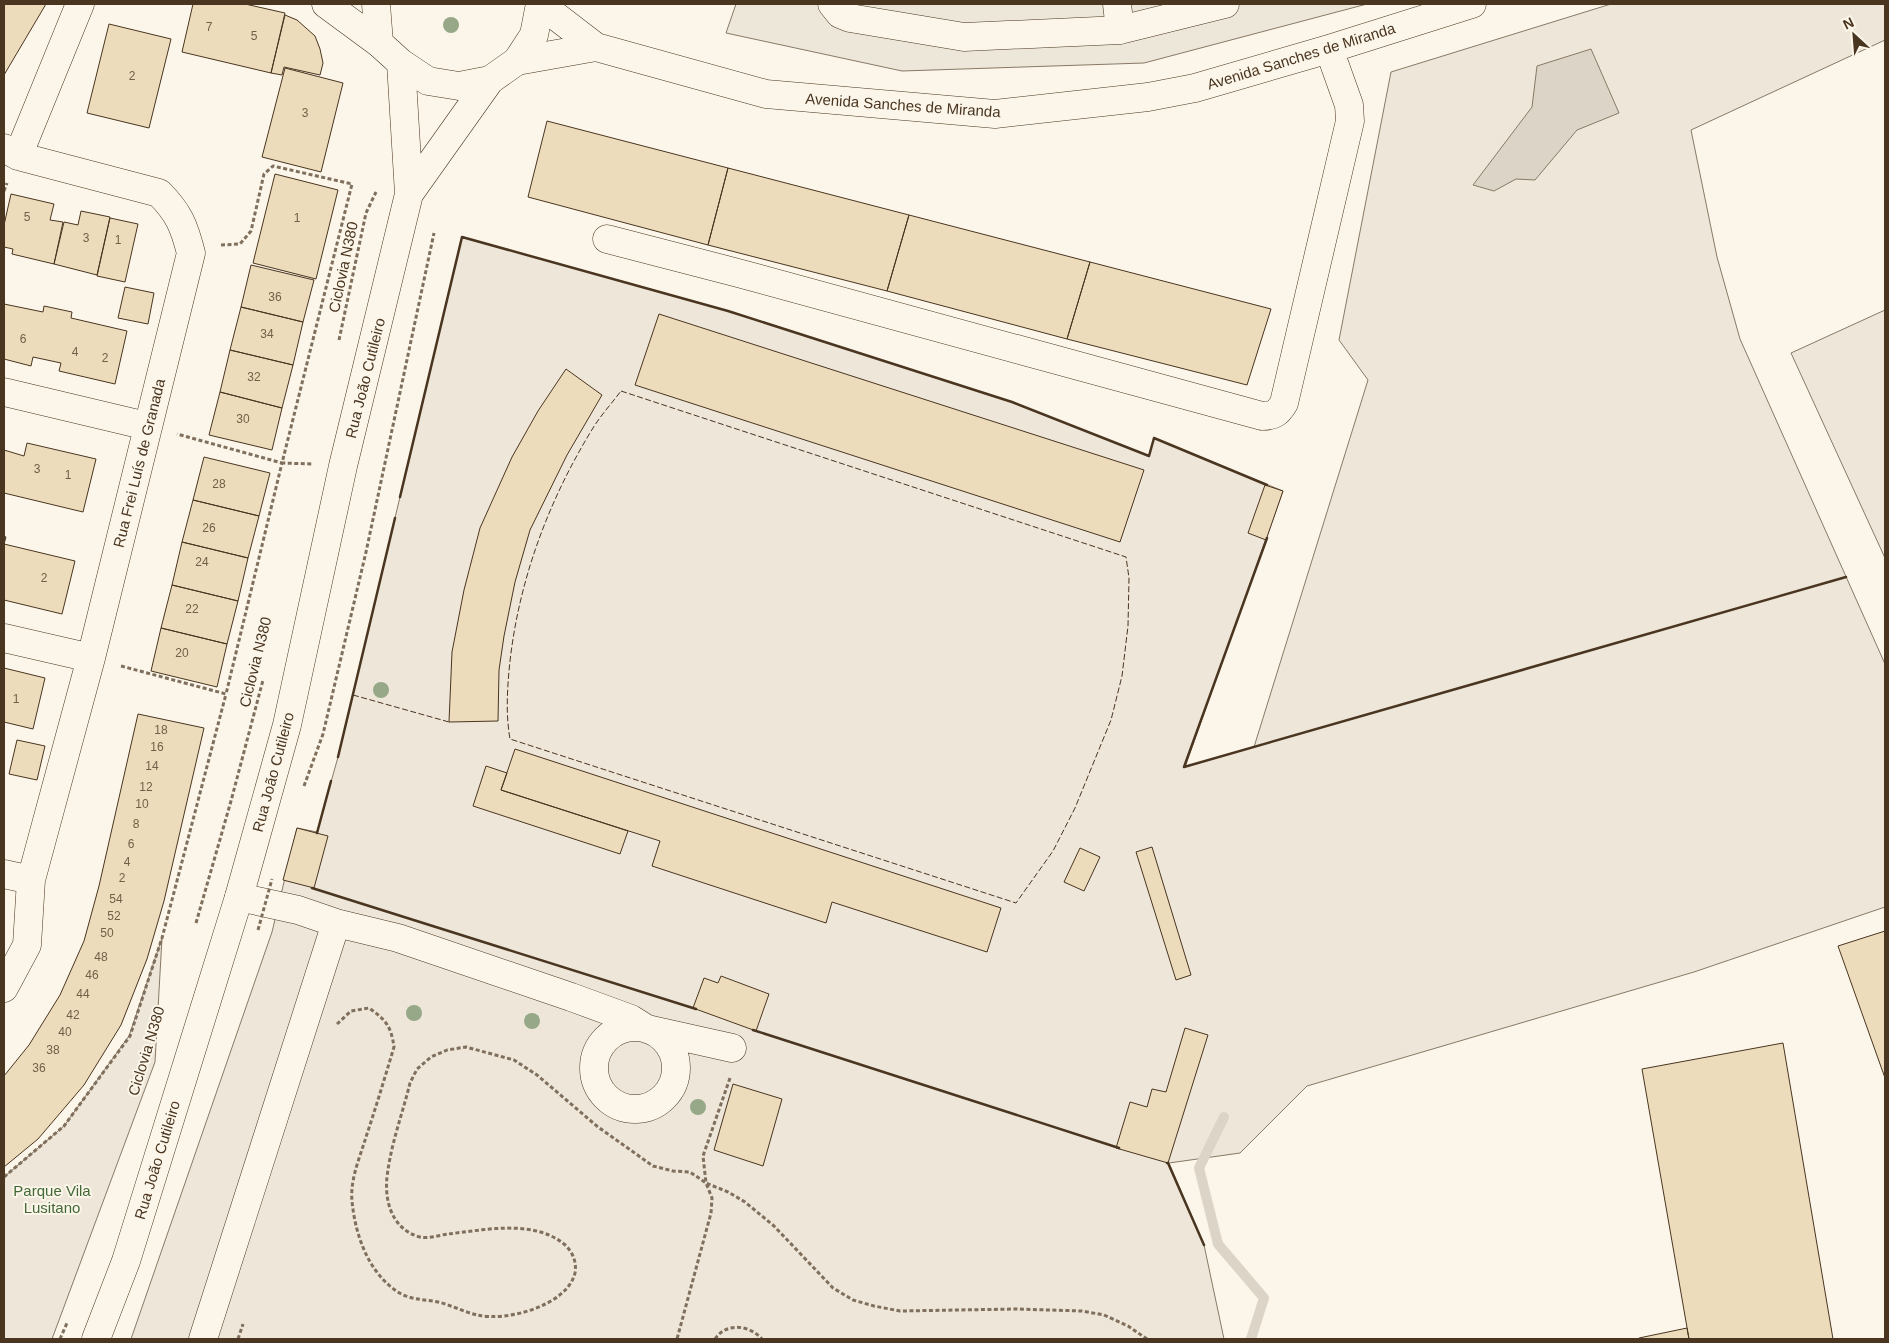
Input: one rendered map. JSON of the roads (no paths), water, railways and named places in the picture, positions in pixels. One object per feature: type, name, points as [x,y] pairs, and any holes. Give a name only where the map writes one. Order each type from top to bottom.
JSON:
[{"type":"street","points":[[11,152],[80,4]]},
{"type":"street","name":"Rua João Cutileiro","points":[[326,4],[379,43],[401,63],[428,81],[459,86],[490,80]]},
{"type":"street","points":[[376,4],[379,43]]},
{"type":"street","name":"Rua João Cutileiro","points":[[409,194],[490,80],[516,61],[534,35],[540,4]]},
{"type":"street","name":"Avenida Sanches de Miranda","points":[[540,4],[596,47],[766,94],[995,114],[1148,97],[1186,90],[1329,49],[1472,4]]},
{"type":"street","points":[[832,4],[840,14],[850,18],[964,37],[1225,4]]},
{"type":"street","name":"Avenida Sanches de Miranda","points":[[516,61],[596,47]]},
{"type":"street","points":[[607,239],[1262,416],[1271,416],[1279,412],[1284,403],[1350,121],[1349,105],[1329,49]]},
{"type":"street","name":"Rua João Cutileiro","points":[[96,1339],[126,1261],[239,897],[286,725],[343,466],[409,194],[401,63]]},
{"type":"street","name":"Rua Frei Luís de Granada","points":[[4,988],[27,945],[31,880],[91,658],[191,253],[186,235],[173,207],[158,193],[11,152]]},
{"type":"street","points":[[4,392],[147,426]]},
{"type":"street","points":[[4,638],[91,658]]},
{"type":"street","points":[[4,874],[31,880]]},
{"type":"street","points":[[239,897],[298,910],[336,923],[398,938],[571,997],[631,1020],[647,1029],[732,1048]]},
{"type":"street","points":[[203,1339],[336,923]]},
{"type":"waterway","points":[[1224,1117],[1199,1168],[1218,1244],[1264,1298],[1251,1339]]},
{"type":"park label","name":"Parque Vila Lusitano","points":[[52,1198]]}]
